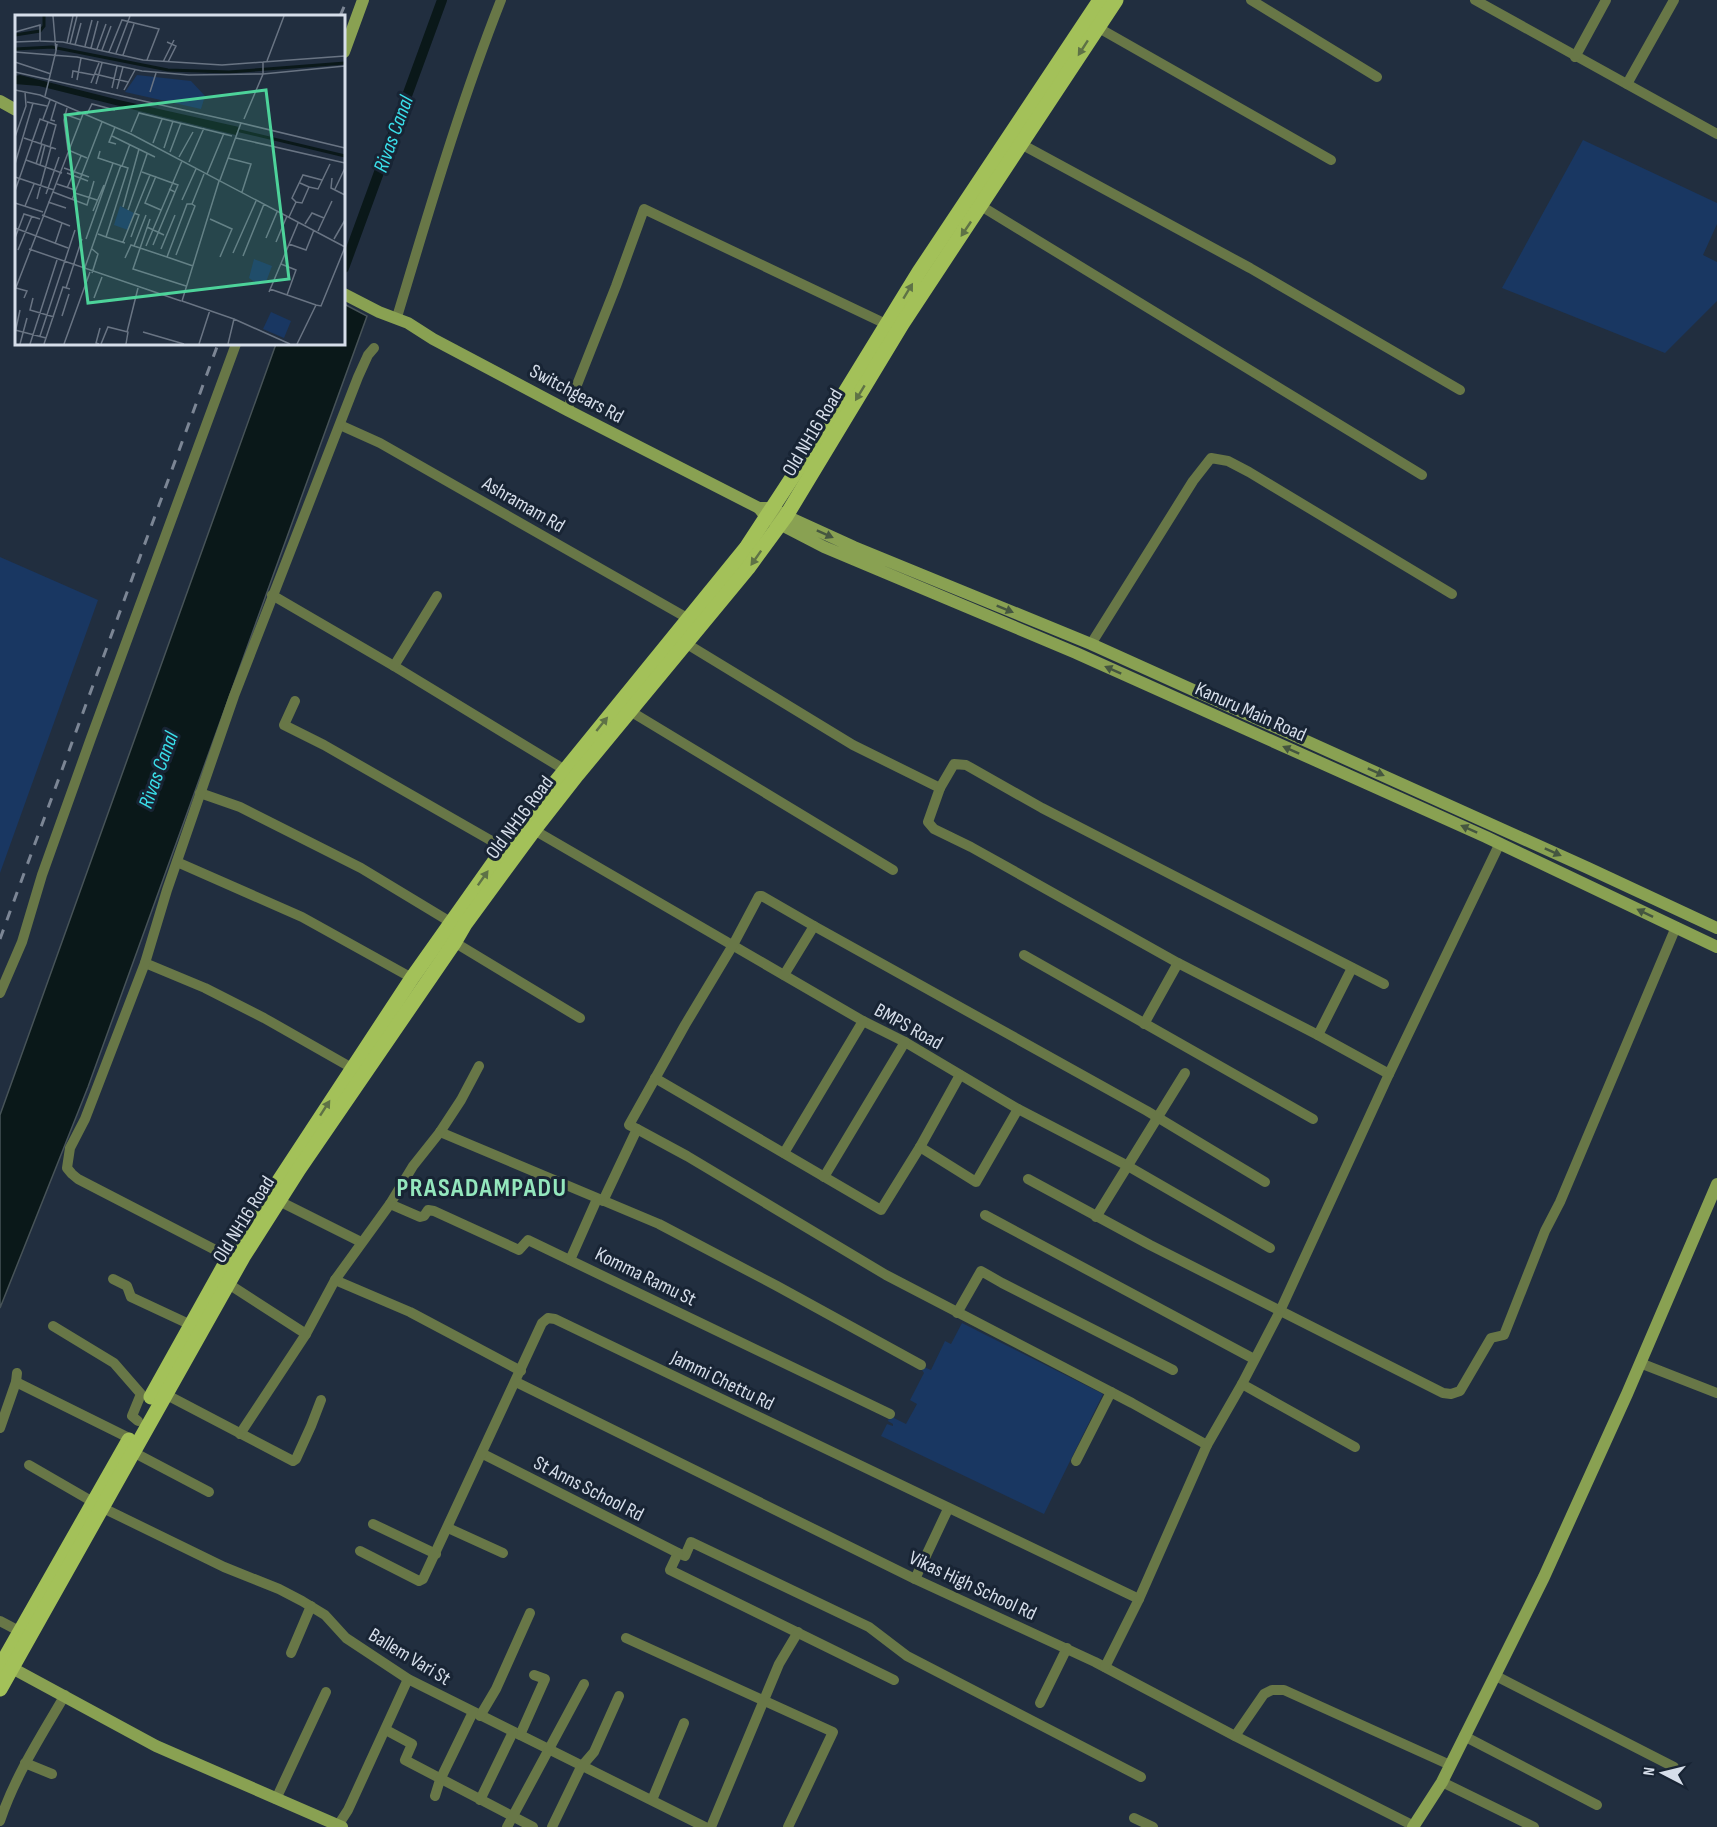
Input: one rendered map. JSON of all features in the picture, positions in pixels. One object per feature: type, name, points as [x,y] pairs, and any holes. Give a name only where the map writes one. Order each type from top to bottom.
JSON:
[{"type":"main road","points":[[345,48],[363,0]]},
{"type":"main road","name":"Old NH16 Road","points":[[131,1445],[138,1421],[229,1257],[412,978],[450,933],[465,924],[534,830],[748,568],[773,515],[926,262],[1100,0]]},
{"type":"main road","name":"Old NH16 Road","points":[[6,1667],[131,1445],[165,1394],[227,1283],[504,848],[773,515],[981,206],[1116,0]]},
{"type":"main road","points":[[0,100],[15,109]]},
{"type":"main road","name":"Switchgears Rd","points":[[345,295],[379,312],[397,317],[567,410],[773,515]]},
{"type":"main road","name":"Kanuru Main Road","points":[[773,515],[1091,644],[1609,877],[1717,928]]},
{"type":"main road","name":"Kanuru Main Road","points":[[773,515],[834,552],[1076,654],[1500,843],[1717,947]]},
{"type":"main road","points":[[1350,776],[1356,763]]},
{"type":"main road","points":[[1602,891],[1609,877]]},
{"type":"main road","points":[[1413,1826],[1442,1782],[1544,1577],[1717,1184]]},
{"type":"main road","name":"Old NH16 Road","points":[[0,1689],[19,1631],[98,1505]]},
{"type":"main road","points":[[6,1667],[65,1695],[67,1699],[156,1746],[339,1826]]},
{"type":"street","points":[[397,317],[480,52],[501,0]]},
{"type":"street","points":[[1251,0],[1377,77]]},
{"type":"street","points":[[1475,0],[1717,134]]},
{"type":"street","points":[[1575,57],[1606,0]]},
{"type":"street","points":[[1627,84],[1674,0]]},
{"type":"street","points":[[1097,27],[1331,160]]},
{"type":"street","points":[[1021,144],[1250,268],[1461,390]]},
{"type":"street","points":[[981,206],[1422,475]]},
{"type":"street","points":[[567,410],[644,209],[888,325]]},
{"type":"street","points":[[0,993],[22,942],[35,895],[91,738],[236,345]]},
{"type":"street","points":[[229,1257],[78,1179],[67,1168],[70,1148],[86,1119],[146,963],[200,794],[272,595],[357,377],[374,348]]},
{"type":"street","name":"Ashramam Rd","points":[[339,425],[380,443],[689,619]]},
{"type":"street","points":[[1091,644],[1194,481],[1211,458],[1228,461],[1249,472],[1452,594]]},
{"type":"street","points":[[272,595],[565,770]]},
{"type":"street","points":[[394,666],[437,596]]},
{"type":"street","points":[[687,644],[853,745],[940,788]]},
{"type":"street","points":[[295,701],[284,725],[324,745],[504,848]]},
{"type":"street","points":[[630,711],[893,870]]},
{"type":"street","points":[[1384,984],[1042,808],[966,765],[954,764],[928,816],[928,822],[934,829],[971,847],[1178,963],[1389,1074]]},
{"type":"street","points":[[200,794],[240,807],[361,868],[450,933],[580,1017]]},
{"type":"street","name":"BMPS Road","points":[[534,830],[863,1021],[905,1042],[1018,1109],[1126,1166],[1270,1248]]},
{"type":"street","points":[[1105,1667],[1139,1599],[1207,1445],[1280,1311],[1389,1074],[1500,843]]},
{"type":"street","points":[[177,862],[302,917],[412,978]]},
{"type":"street","points":[[1207,1445],[1111,1392],[886,1275],[697,1161],[629,1125],[759,896],[762,896],[1157,1118],[1265,1182]]},
{"type":"street","points":[[784,975],[814,926]]},
{"type":"street","points":[[1028,1179],[1280,1311],[1443,1393],[1451,1394],[1460,1391],[1491,1338],[1504,1335],[1545,1231],[1560,1202],[1676,927]]},
{"type":"street","points":[[1024,955],[1313,1119]]},
{"type":"street","points":[[146,963],[215,993],[352,1068]]},
{"type":"street","points":[[1144,1024],[1178,963]]},
{"type":"street","points":[[1318,1035],[1352,968]]},
{"type":"street","points":[[784,1153],[863,1021]]},
{"type":"street","points":[[824,1177],[905,1042]]},
{"type":"street","points":[[240,1434],[306,1334],[334,1280],[390,1204],[413,1166],[440,1132],[461,1100],[479,1066]]},
{"type":"street","points":[[1096,1216],[1185,1073]]},
{"type":"street","points":[[655,1078],[881,1210],[920,1147],[960,1075]]},
{"type":"street","points":[[920,1147],[976,1182],[1018,1109]]},
{"type":"street","points":[[570,1260],[637,1129]]},
{"type":"street","points":[[440,1132],[659,1224],[921,1365]]},
{"type":"street","points":[[279,1201],[361,1242]]},
{"type":"street","name":"Komma Ramu St","points":[[390,1204],[420,1217],[424,1216],[428,1210],[434,1211],[519,1250],[528,1240],[890,1414]]},
{"type":"street","points":[[985,1215],[1254,1359]]},
{"type":"street","points":[[957,1313],[981,1271],[1173,1370]]},
{"type":"street","points":[[113,1279],[127,1286],[131,1296],[191,1325]]},
{"type":"street","points":[[334,1280],[410,1312],[522,1371]]},
{"type":"street","points":[[227,1283],[306,1334]]},
{"type":"street","name":"Jammi Chettu Rd","points":[[360,1551],[419,1581],[423,1579],[522,1371],[542,1323],[548,1318],[555,1319],[1139,1599]]},
{"type":"street","points":[[53,1326],[114,1363],[141,1394],[132,1416],[138,1421]]},
{"type":"street","points":[[1640,1363],[1717,1393]]},
{"type":"street","points":[[0,1428],[16,1377],[209,1492]]},
{"type":"street","name":"Vikas High School Rd","points":[[516,1382],[915,1579],[1105,1667],[1413,1826]]},
{"type":"street","points":[[1242,1384],[1355,1447]]},
{"type":"street","points":[[1076,1461],[1111,1392]]},
{"type":"street","points":[[165,1394],[293,1461],[306,1438],[321,1400]]},
{"type":"street","name":"St Anns School Rd","points":[[483,1454],[678,1553]]},
{"type":"street","name":"Ballem Vari St","points":[[29,1465],[98,1505],[224,1567],[279,1589],[311,1606],[330,1620],[346,1638],[408,1679],[581,1767],[652,1800],[685,1823],[705,1827]]},
{"type":"street","points":[[915,1579],[948,1509]]},
{"type":"street","points":[[373,1524],[436,1554]]},
{"type":"street","points":[[448,1528],[503,1553]]},
{"type":"street","points":[[894,1680],[670,1570],[678,1553],[685,1556],[692,1542],[869,1627],[907,1656],[1141,1777]]},
{"type":"street","points":[[291,1653],[311,1606]]},
{"type":"street","points":[[435,1796],[440,1780],[477,1714],[496,1689],[530,1613]]},
{"type":"street","points":[[0,1621],[19,1631]]},
{"type":"street","points":[[711,1827],[779,1664],[798,1632]]},
{"type":"street","points":[[626,1638],[833,1732],[788,1827]]},
{"type":"street","points":[[1040,1703],[1066,1648]]},
{"type":"street","points":[[480,1800],[545,1679],[534,1675]]},
{"type":"street","points":[[1496,1676],[1674,1767]]},
{"type":"street","points":[[339,1826],[408,1679]]},
{"type":"street","points":[[507,1827],[584,1684]]},
{"type":"street","points":[[1235,1736],[1264,1694],[1272,1690],[1284,1690],[1450,1765]]},
{"type":"street","points":[[276,1799],[326,1692]]},
{"type":"street","points":[[0,1821],[25,1763],[65,1695]]},
{"type":"street","points":[[552,1827],[581,1767],[594,1752],[619,1696]]},
{"type":"street","points":[[652,1800],[684,1723]]},
{"type":"street","points":[[386,1730],[412,1744],[405,1760],[533,1827]]},
{"type":"street","points":[[1464,1736],[1598,1805]]},
{"type":"street","points":[[25,1763],[52,1774]]},
{"type":"street","points":[[1442,1782],[1534,1827]]},
{"type":"street","points":[[1134,1818],[1153,1827]]},
{"type":"shaded area","points":[[1583,140],[1717,203],[1717,224],[1703,255],[1717,262],[1717,301],[1665,353],[1502,288]]},
{"type":"shaded area","points":[[0,557],[98,600],[0,873]]},
{"type":"shaded area","points":[[962,1323],[1103,1394],[1044,1514],[881,1436],[887,1424],[893,1426],[888,1421],[890,1416],[906,1424],[917,1404],[910,1400],[924,1373],[922,1370],[924,1367],[931,1370],[945,1341],[951,1344]]},
{"type":"water","points":[[345,305],[367,316],[88,1087],[0,1308],[0,1115],[276,345],[345,345]]},
{"type":"waterway","name":"Rivas Canal","points":[[345,265],[442,0]]},
{"type":"railway","points":[[340,15],[347,0]]},
{"type":"railway","points":[[0,939],[218,345]]},
{"type":"district","name":"PRASADAMPADU","points":[[482,1187]]}]
